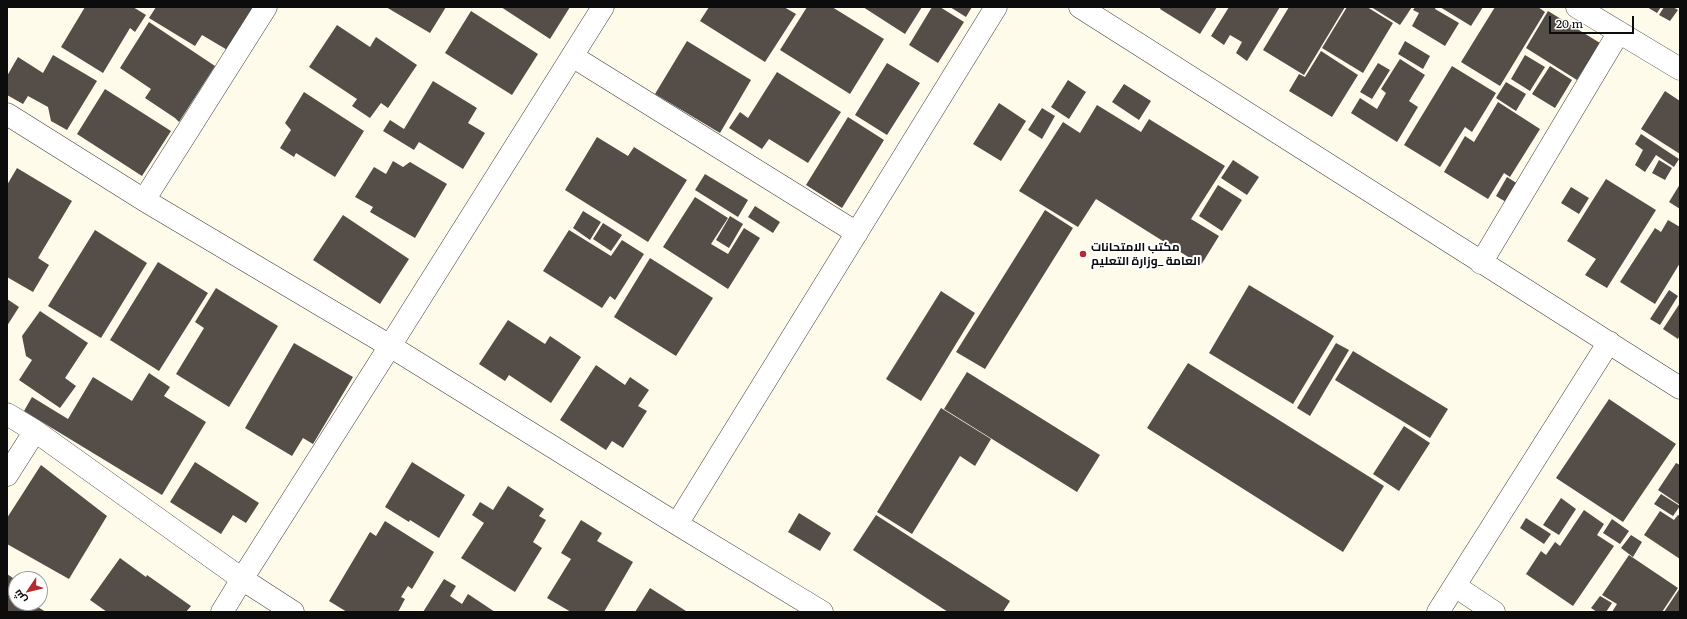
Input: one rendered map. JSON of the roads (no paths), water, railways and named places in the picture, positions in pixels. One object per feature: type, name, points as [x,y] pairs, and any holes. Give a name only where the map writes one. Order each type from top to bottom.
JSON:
[{"type":"street","points":[[144,200],[266,7]]},
{"type":"street","points":[[222,612],[604,7]]},
{"type":"street","points":[[677,524],[996,7]]},
{"type":"street","points":[[1080,7],[1680,388]]},
{"type":"street","points":[[1577,7],[1680,69]]},
{"type":"street","points":[[1481,263],[1618,32]]},
{"type":"street","points":[[572,56],[857,233]]},
{"type":"street","points":[[7,114],[144,200],[390,346],[822,612]]},
{"type":"street","points":[[1438,612],[1609,342]]},
{"type":"street","points":[[7,414],[35,431],[242,579],[294,612]]},
{"type":"street","points":[[7,475],[35,431]]},
{"type":"street","points":[[1455,586],[1494,612]]},
{"type":"place","name":"مكتب الامتحانات العامة _وزارة التعليم","points":[[1083,254]]}]
